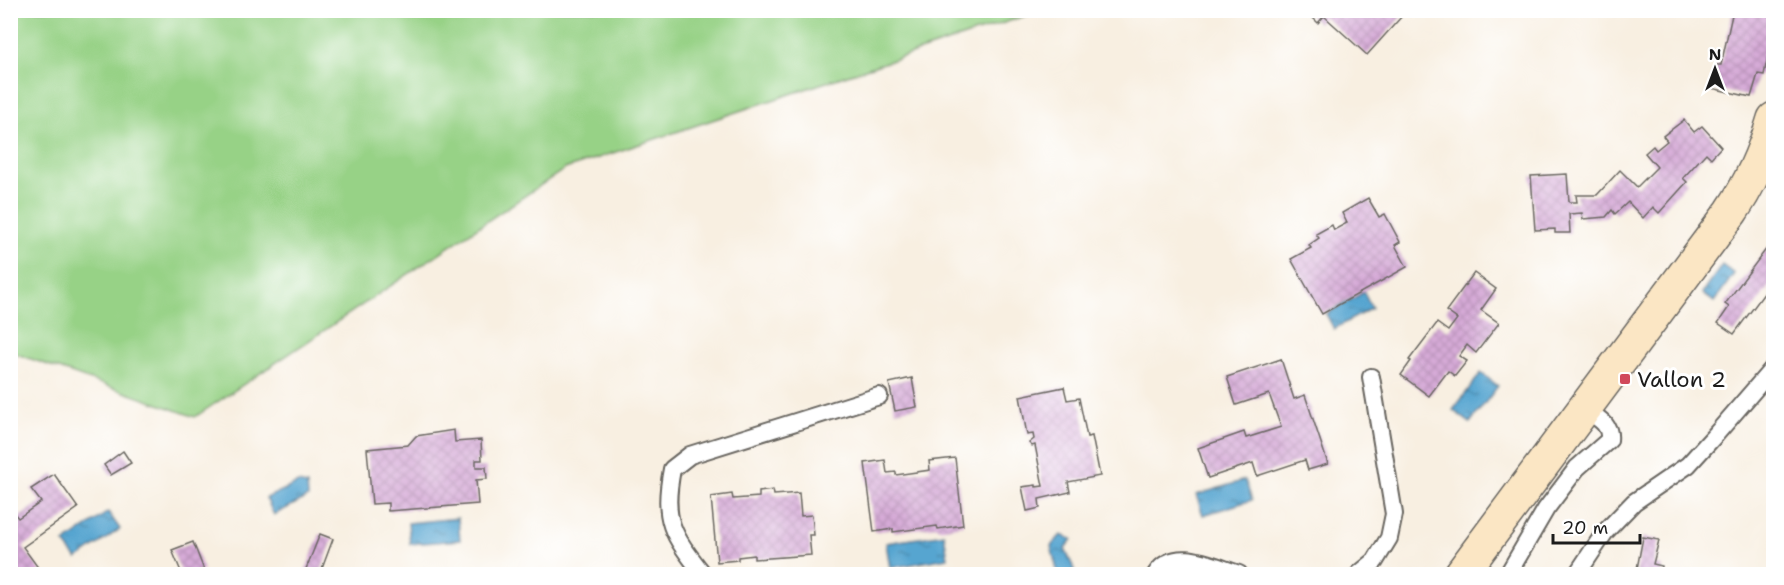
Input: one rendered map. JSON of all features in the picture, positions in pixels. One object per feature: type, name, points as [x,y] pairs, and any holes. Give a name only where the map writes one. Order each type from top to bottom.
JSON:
[{"type":"street","points":[[1461,574],[1748,187],[1766,145],[1773,119]]},
{"type":"lane","points":[[1577,574],[1605,532],[1626,509],[1688,465],[1718,434],[1773,367]]},
{"type":"lane","points":[[1359,574],[1375,561],[1389,538],[1394,514],[1371,377]]},
{"type":"lane","points":[[703,574],[681,546],[668,519],[667,492],[672,469],[690,455],[879,396]]},
{"type":"lane","points":[[1508,574],[1546,509],[1577,468],[1609,440],[1610,432],[1606,424],[1585,409]]},
{"type":"lane","points":[[1156,574],[1172,559],[1186,559],[1239,574]]},
{"type":"green space","points":[[11,10],[1040,11],[565,169],[195,417],[11,352]]},
{"type":"water","points":[[1722,265],[1734,274],[1714,302],[1702,293]]},
{"type":"water","points":[[1364,292],[1372,308],[1334,329],[1326,314]]},
{"type":"water","points":[[1481,373],[1498,386],[1470,423],[1453,410]]},
{"type":"water","points":[[1245,480],[1252,500],[1203,515],[1196,495]]},
{"type":"water","points":[[298,483],[307,485],[308,497],[274,515],[266,498]]},
{"type":"water","points":[[108,512],[120,529],[77,559],[64,543]]},
{"type":"water","points":[[458,518],[460,540],[410,544],[408,523]]},
{"type":"water","points":[[944,534],[948,558],[890,568],[886,543]]},
{"type":"water","points":[[1061,535],[1072,539],[1065,549],[1076,573],[1058,574],[1051,546]]},
{"type":"building","points":[[1305,10],[1388,10],[1390,13],[1392,10],[1450,10],[1450,14],[1403,15],[1367,55],[1324,16],[1318,23]]},
{"type":"building","points":[[1733,10],[1746,10],[1774,17],[1764,75],[1758,74],[1751,97],[1711,88],[1716,65],[1721,65]]},
{"type":"building","points":[[1684,120],[1694,132],[1702,126],[1721,147],[1711,158],[1706,153],[1683,178],[1687,182],[1659,213],[1653,207],[1643,218],[1628,202],[1615,214],[1612,210],[1606,217],[1583,219],[1582,213],[1569,214],[1570,233],[1555,233],[1555,229],[1535,230],[1531,176],[1567,174],[1569,202],[1577,202],[1576,195],[1597,195],[1620,170],[1637,187],[1657,167],[1645,153],[1653,146],[1656,150],[1667,141],[1663,136]]},
{"type":"building","points":[[1368,198],[1379,217],[1385,214],[1400,242],[1395,245],[1407,267],[1322,314],[1291,259],[1311,248],[1309,245],[1319,238],[1316,234],[1332,225],[1334,230],[1347,223],[1342,213]]},
{"type":"building","points":[[1767,248],[1774,253],[1774,280],[1734,334],[1718,323],[1729,307],[1725,304]]},
{"type":"building","points":[[1474,273],[1496,289],[1481,310],[1499,323],[1476,353],[1467,345],[1459,356],[1467,361],[1455,376],[1448,371],[1429,396],[1401,375],[1411,361],[1409,360],[1437,323],[1448,331],[1457,319],[1446,311]]},
{"type":"building","points":[[1281,359],[1294,399],[1305,395],[1328,464],[1308,470],[1305,460],[1257,476],[1253,463],[1208,478],[1198,448],[1244,432],[1246,438],[1281,427],[1269,394],[1236,405],[1227,377]]},
{"type":"building","points":[[912,378],[917,407],[895,411],[889,383]]},
{"type":"building","points":[[1064,387],[1067,400],[1079,398],[1087,437],[1092,436],[1100,476],[1068,482],[1070,492],[1039,499],[1040,508],[1027,511],[1022,487],[1043,486],[1035,445],[1032,446],[1029,443],[1034,439],[1033,434],[1027,435],[1020,396]]},
{"type":"building","points":[[454,430],[455,442],[481,440],[482,460],[476,460],[476,467],[486,467],[487,479],[476,480],[478,504],[388,511],[388,503],[372,504],[367,449],[408,445],[416,436]]},
{"type":"building","points":[[123,451],[131,463],[111,475],[104,465]]},
{"type":"building","points":[[955,458],[963,525],[938,529],[937,526],[893,532],[893,529],[874,532],[865,463],[885,460],[887,473],[896,472],[896,475],[930,470],[929,461]]},
{"type":"building","points":[[54,474],[78,508],[23,547],[42,573],[10,574],[10,508],[18,518],[41,502],[31,489]]},
{"type":"building","points":[[773,490],[774,495],[799,493],[801,516],[812,515],[814,535],[809,535],[811,555],[754,559],[754,555],[738,557],[738,560],[717,562],[711,497],[732,494],[733,499],[759,497],[759,492]]},
{"type":"building","points":[[320,534],[333,539],[320,574],[304,574]]},
{"type":"building","points":[[1643,537],[1659,540],[1653,564],[1662,566],[1661,574],[1636,574]]},
{"type":"building","points":[[193,542],[204,570],[182,574],[172,550]]},
{"type":"place","name":"Vallon 2","points":[[1625,379]]}]
